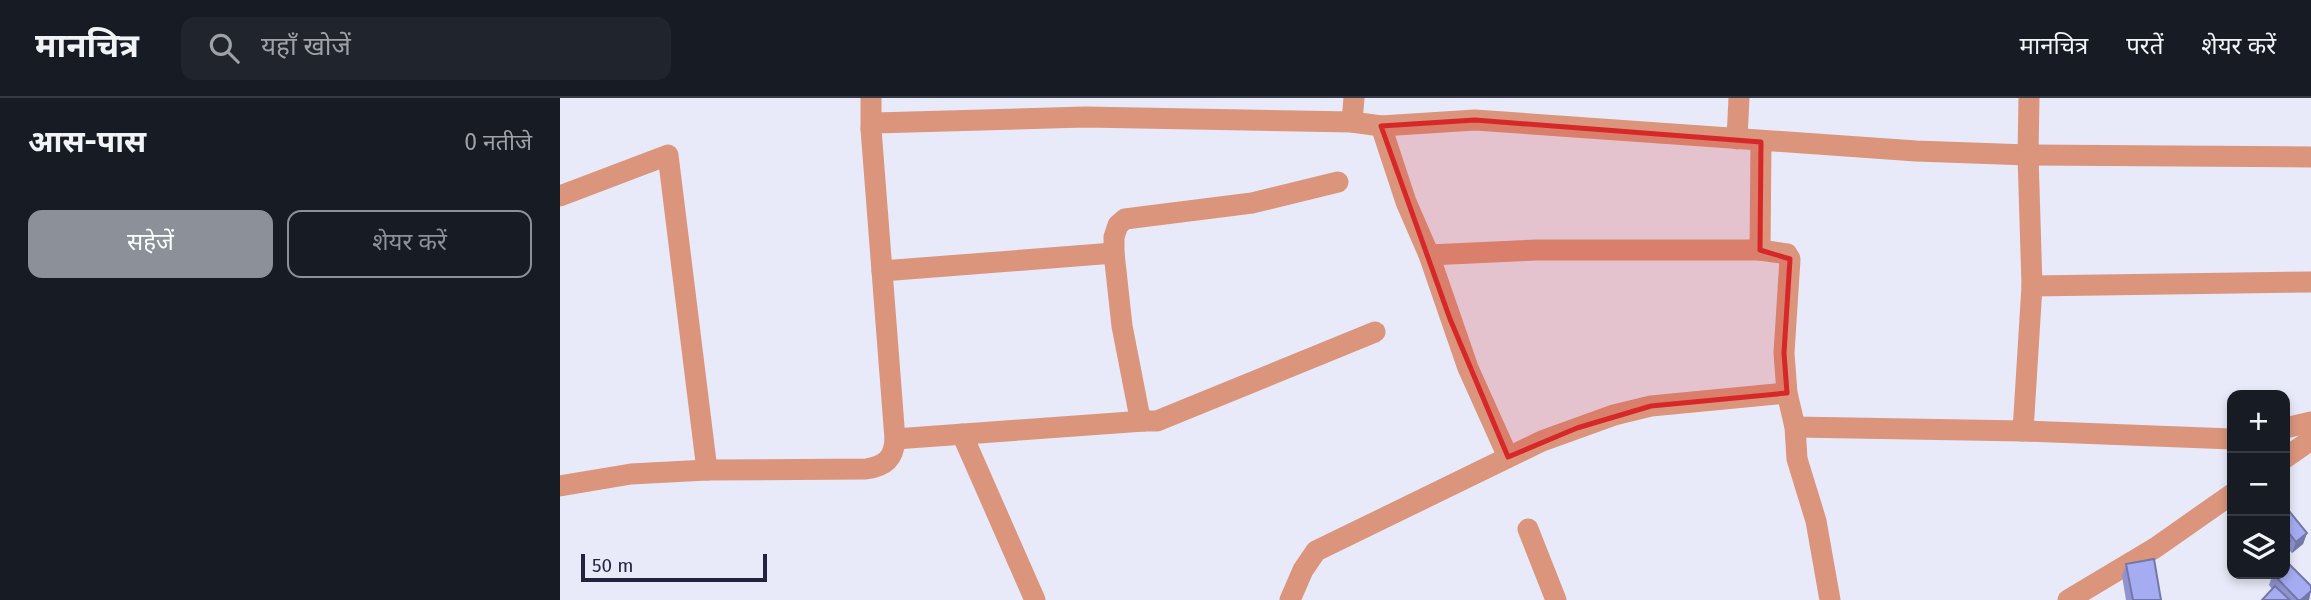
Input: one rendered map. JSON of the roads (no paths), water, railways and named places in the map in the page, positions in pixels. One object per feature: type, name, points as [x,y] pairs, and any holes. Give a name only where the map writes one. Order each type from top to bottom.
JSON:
[{"type":"street","points":[[560,486],[631,474],[707,470],[866,469],[879,467],[888,461],[895,449],[895,439],[871,129],[871,98]]},
{"type":"street","points":[[1352,122],[1353,98]]},
{"type":"street","points":[[1737,139],[1740,98]]},
{"type":"street","points":[[2023,431],[2032,286],[2029,98]]},
{"type":"street","points":[[871,129],[875,123],[887,121],[1084,117],[1352,122],[1381,126],[1475,120],[1587,126],[1761,142],[2028,155],[2311,157]]},
{"type":"street","points":[[1381,126],[1406,202],[1429,255],[1468,368],[1508,457]]},
{"type":"street","points":[[1760,250],[1761,142]]},
{"type":"street","points":[[560,196],[668,155],[707,470]]},
{"type":"street","points":[[1144,421],[1139,413],[1122,326],[1114,253],[1114,237],[1118,225],[1125,219],[1252,203],[1338,182]]},
{"type":"street","points":[[1429,255],[1537,250],[1760,250],[1787,254],[1790,259],[1784,353],[1787,393],[1795,426],[1797,459],[1816,521],[1830,600]]},
{"type":"street","points":[[882,271],[1114,253]]},
{"type":"street","points":[[2032,286],[2311,282]]},
{"type":"street","points":[[895,439],[1157,421],[1375,332]]},
{"type":"street","points":[[1290,600],[1303,570],[1316,551],[1508,457],[1577,428],[1638,409],[1787,393]]},
{"type":"street","points":[[2290,427],[2311,422]]},
{"type":"street","points":[[1795,426],[2227,439]]},
{"type":"street","points":[[962,434],[1035,600]]},
{"type":"street","points":[[2290,455],[2311,440]]},
{"type":"street","points":[[2068,600],[2155,548],[2227,498]]},
{"type":"street","points":[[1528,529],[1556,600]]}]
